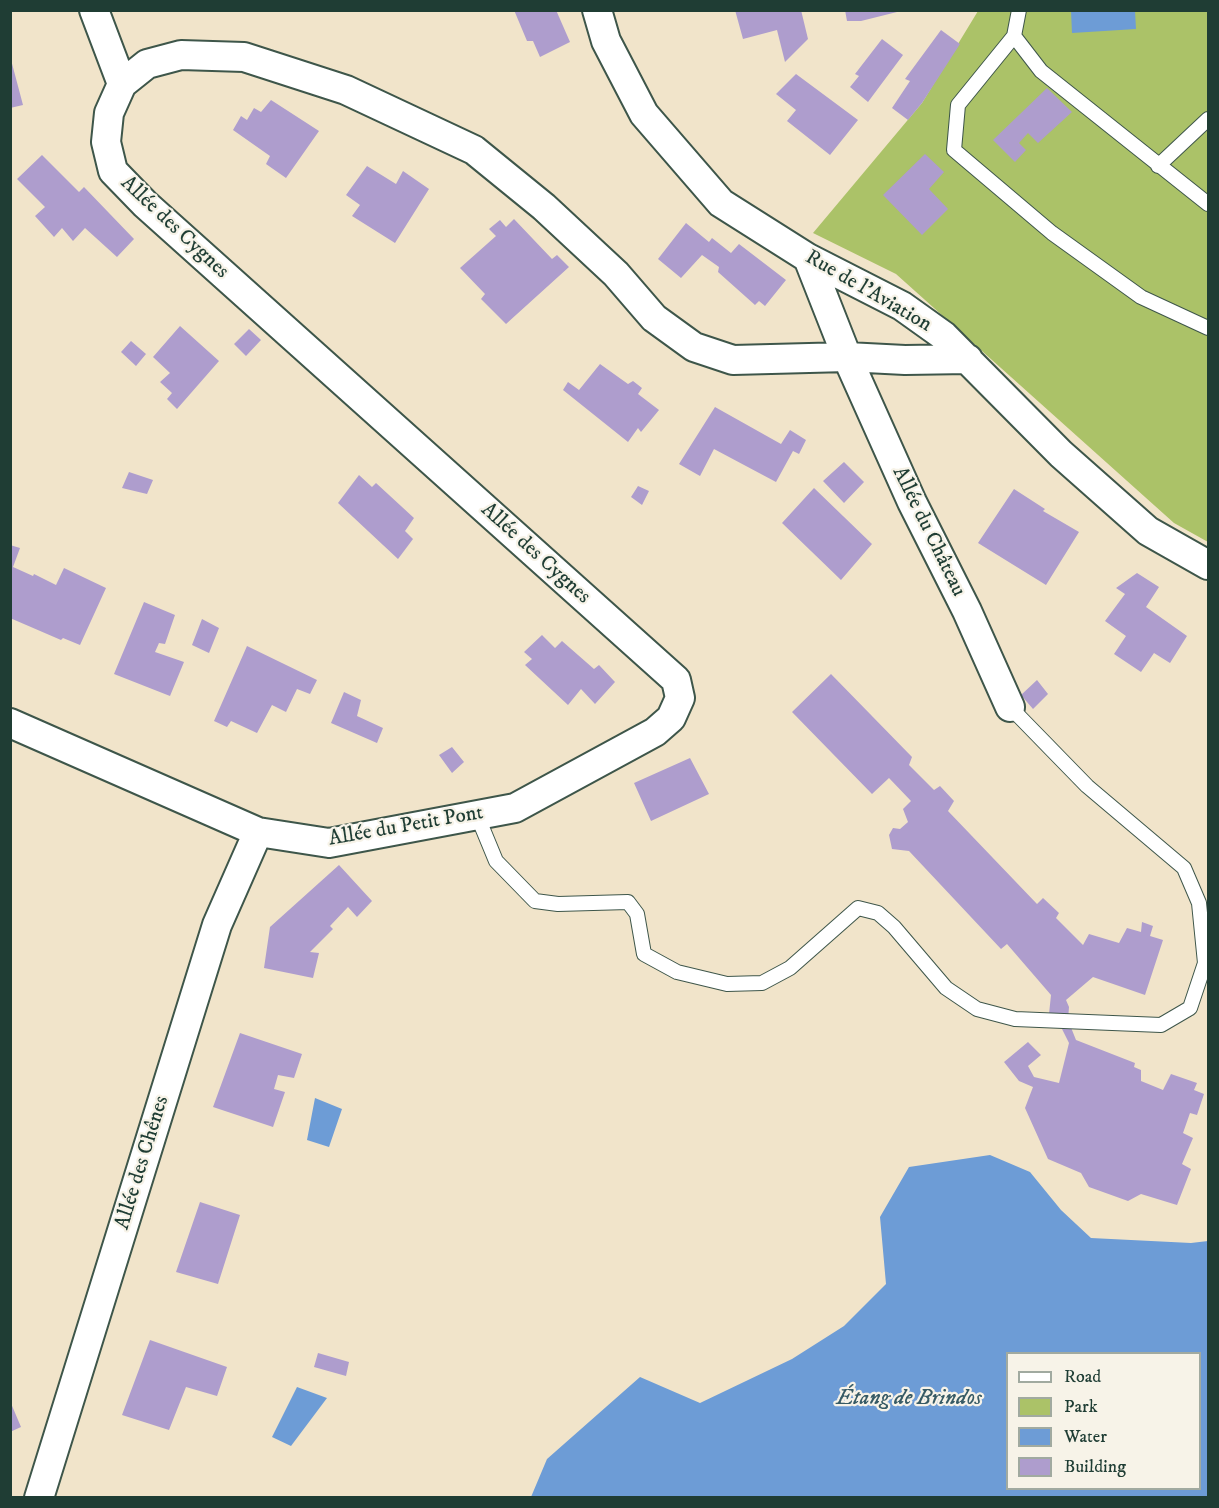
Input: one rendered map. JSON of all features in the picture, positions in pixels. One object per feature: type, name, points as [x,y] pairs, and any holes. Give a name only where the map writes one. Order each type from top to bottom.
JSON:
[{"type":"street","points":[[94,10],[122,84]]},
{"type":"street","name":"Rue de l'Aviation","points":[[597,10],[606,41],[644,114],[721,203],[808,258],[902,306],[944,336],[1061,454],[1148,531],[1209,565]]},
{"type":"street","name":"Allée des Cygnes","points":[[680,698],[676,680],[145,204],[114,171],[106,142],[109,113],[122,84],[147,64],[181,55],[244,57],[346,90],[474,150],[544,207],[615,274],[654,318],[694,347],[733,360],[847,357],[905,360],[968,359]]},
{"type":"street","name":"Allée du Château","points":[[808,258],[847,357],[912,502],[967,610],[1010,707]]},
{"type":"street","name":"Allée du Petit Pont","points":[[10,723],[258,832],[329,843],[515,808],[655,732],[671,718],[680,698]]},
{"type":"street","name":"Allée des Chênes","points":[[39,1497],[217,925],[258,832]]},
{"type":"lane","points":[[1019,10],[1014,36],[958,105],[954,150],[1052,232],[1141,297],[1209,327]]},
{"type":"lane","points":[[1014,36],[1041,71],[1209,204]]},
{"type":"lane","points":[[1158,165],[1209,119]]},
{"type":"lane","points":[[477,815],[496,861],[535,901],[558,904],[628,902],[637,914],[644,954],[677,972],[727,984],[762,983],[790,968],[858,908],[878,913],[894,927],[946,988],[977,1009],[1015,1019],[1161,1024],[1190,1008],[1204,963],[1198,903],[1184,868],[1087,786],[1010,707]]},
{"type":"green space","points":[[978,11],[1208,11],[1208,542],[1174,523],[896,274],[813,233],[922,103]]},
{"type":"water","points":[[1071,11],[1135,11],[1136,29],[1072,33]]},
{"type":"water","points":[[315,1098],[342,1109],[329,1147],[307,1140]]},
{"type":"water","name":"Étang de Brindos","points":[[990,1155],[1030,1172],[1061,1210],[1091,1238],[1191,1243],[1208,1241],[1208,1497],[531,1497],[547,1459],[640,1377],[700,1403],[792,1359],[844,1326],[886,1284],[880,1217],[909,1167]]},
{"type":"water","points":[[297,1387],[327,1398],[291,1446],[272,1437]]},
{"type":"building","points":[[514,10],[556,10],[570,42],[540,57],[533,41],[527,41]]},
{"type":"building","points":[[735,10],[801,10],[808,39],[785,62],[777,30],[743,39]]},
{"type":"building","points":[[845,10],[901,11],[861,21],[847,21]]},
{"type":"building","points":[[941,30],[960,44],[922,103],[908,120],[892,108],[910,81],[905,79]]},
{"type":"building","points":[[882,39],[903,55],[868,102],[850,87],[859,76],[855,74]]},
{"type":"building","points":[[10,56],[23,105],[10,108]]},
{"type":"building","points":[[796,74],[858,120],[830,155],[787,121],[796,110],[776,94]]},
{"type":"building","points":[[1047,88],[1072,112],[1038,143],[1028,133],[1019,143],[1026,150],[1015,162],[993,140]]},
{"type":"building","points":[[271,100],[319,131],[286,178],[266,164],[270,156],[233,130],[241,116],[247,120],[254,108],[261,112]]},
{"type":"building","points":[[925,154],[944,172],[929,189],[948,209],[922,235],[883,195]]},
{"type":"building","points":[[42,155],[79,192],[84,187],[134,239],[117,257],[85,228],[73,241],[62,228],[54,237],[35,216],[45,207],[17,179]]},
{"type":"building","points":[[367,166],[396,184],[403,171],[429,189],[395,243],[352,216],[360,205],[346,195]]},
{"type":"building","points":[[514,219],[552,259],[557,255],[569,267],[506,324],[481,299],[485,294],[460,268],[496,236],[489,229],[500,220],[506,227]]},
{"type":"building","points":[[686,223],[709,242],[712,238],[731,253],[739,244],[786,280],[765,306],[759,301],[755,305],[718,272],[719,267],[702,255],[681,278],[658,259]]},
{"type":"building","points":[[180,326],[219,361],[177,409],[167,399],[172,393],[160,382],[170,373],[153,357]]},
{"type":"building","points":[[249,329],[261,340],[246,356],[234,344]]},
{"type":"building","points":[[131,341],[146,354],[136,366],[121,352]]},
{"type":"building","points":[[600,364],[628,384],[633,381],[642,388],[638,394],[659,410],[641,432],[638,428],[628,442],[563,390],[568,382],[579,390]]},
{"type":"building","points":[[715,407],[781,444],[790,430],[806,440],[799,454],[793,451],[776,482],[714,449],[700,476],[679,464]]},
{"type":"building","points":[[844,462],[864,482],[844,503],[823,481]]},
{"type":"building","points":[[129,472],[153,480],[147,494],[122,488]]},
{"type":"building","points":[[359,475],[372,487],[376,483],[414,518],[405,531],[413,539],[398,559],[338,503]]},
{"type":"building","points":[[638,486],[649,491],[642,505],[631,497]]},
{"type":"building","points":[[814,488],[872,544],[841,580],[782,523]]},
{"type":"building","points":[[1014,489],[1045,509],[1043,511],[1079,532],[1046,585],[978,543]]},
{"type":"building","points":[[10,545],[20,548],[13,567],[33,576],[34,574],[56,585],[64,568],[106,588],[80,645],[63,638],[61,640],[10,618]]},
{"type":"building","points":[[1137,573],[1159,587],[1146,607],[1187,636],[1170,663],[1154,653],[1141,672],[1114,654],[1126,636],[1105,621],[1125,594],[1116,588]]},
{"type":"building","points":[[144,602],[175,615],[165,644],[159,643],[155,652],[184,662],[170,696],[114,674]]},
{"type":"building","points":[[202,619],[219,628],[209,653],[192,645]]},
{"type":"building","points":[[542,635],[555,648],[562,641],[594,669],[599,665],[615,682],[595,704],[581,689],[568,705],[525,665],[532,659],[524,652]]},
{"type":"building","points":[[247,646],[317,680],[310,694],[297,689],[286,712],[272,705],[257,733],[231,721],[227,727],[214,721]]},
{"type":"building","points":[[831,674],[912,757],[909,765],[934,790],[940,786],[954,801],[948,811],[1037,904],[1043,898],[1059,913],[1056,918],[1083,945],[1089,934],[1119,943],[1127,928],[1141,932],[1142,922],[1153,926],[1150,936],[1163,940],[1145,995],[1093,977],[1066,1000],[1069,1007],[1068,1020],[1076,1040],[1135,1063],[1134,1067],[1141,1070],[1141,1081],[1163,1090],[1171,1074],[1197,1083],[1194,1090],[1204,1094],[1197,1115],[1190,1113],[1183,1133],[1193,1138],[1182,1164],[1191,1169],[1177,1205],[1141,1194],[1128,1201],[1089,1187],[1081,1173],[1048,1159],[1025,1108],[1033,1087],[1019,1081],[1004,1062],[1028,1042],[1041,1055],[1028,1066],[1034,1077],[1059,1083],[1069,1043],[1057,1019],[1049,1014],[1051,995],[1007,944],[1001,949],[909,851],[892,849],[889,835],[893,828],[900,829],[908,822],[903,809],[911,801],[889,778],[872,794],[792,712]]},
{"type":"building","points":[[1037,680],[1048,694],[1033,709],[1021,695]]},
{"type":"building","points":[[344,692],[361,700],[357,716],[383,728],[377,743],[331,723]]},
{"type":"building","points":[[452,747],[464,762],[452,773],[439,755]]},
{"type":"building","points":[[690,758],[709,794],[651,821],[634,783]]},
{"type":"building","points":[[339,865],[372,901],[357,917],[348,907],[330,926],[333,929],[310,952],[319,953],[313,978],[264,968],[270,927]]},
{"type":"building","points":[[240,1033],[302,1054],[294,1078],[278,1075],[274,1089],[285,1092],[273,1127],[213,1107]]},
{"type":"building","points":[[200,1202],[240,1215],[218,1284],[176,1272]]},
{"type":"building","points":[[150,1340],[227,1367],[217,1396],[186,1387],[169,1430],[122,1415]]},
{"type":"building","points":[[318,1353],[349,1362],[346,1376],[314,1367]]},
{"type":"building","points":[[10,1401],[21,1427],[10,1432]]}]
